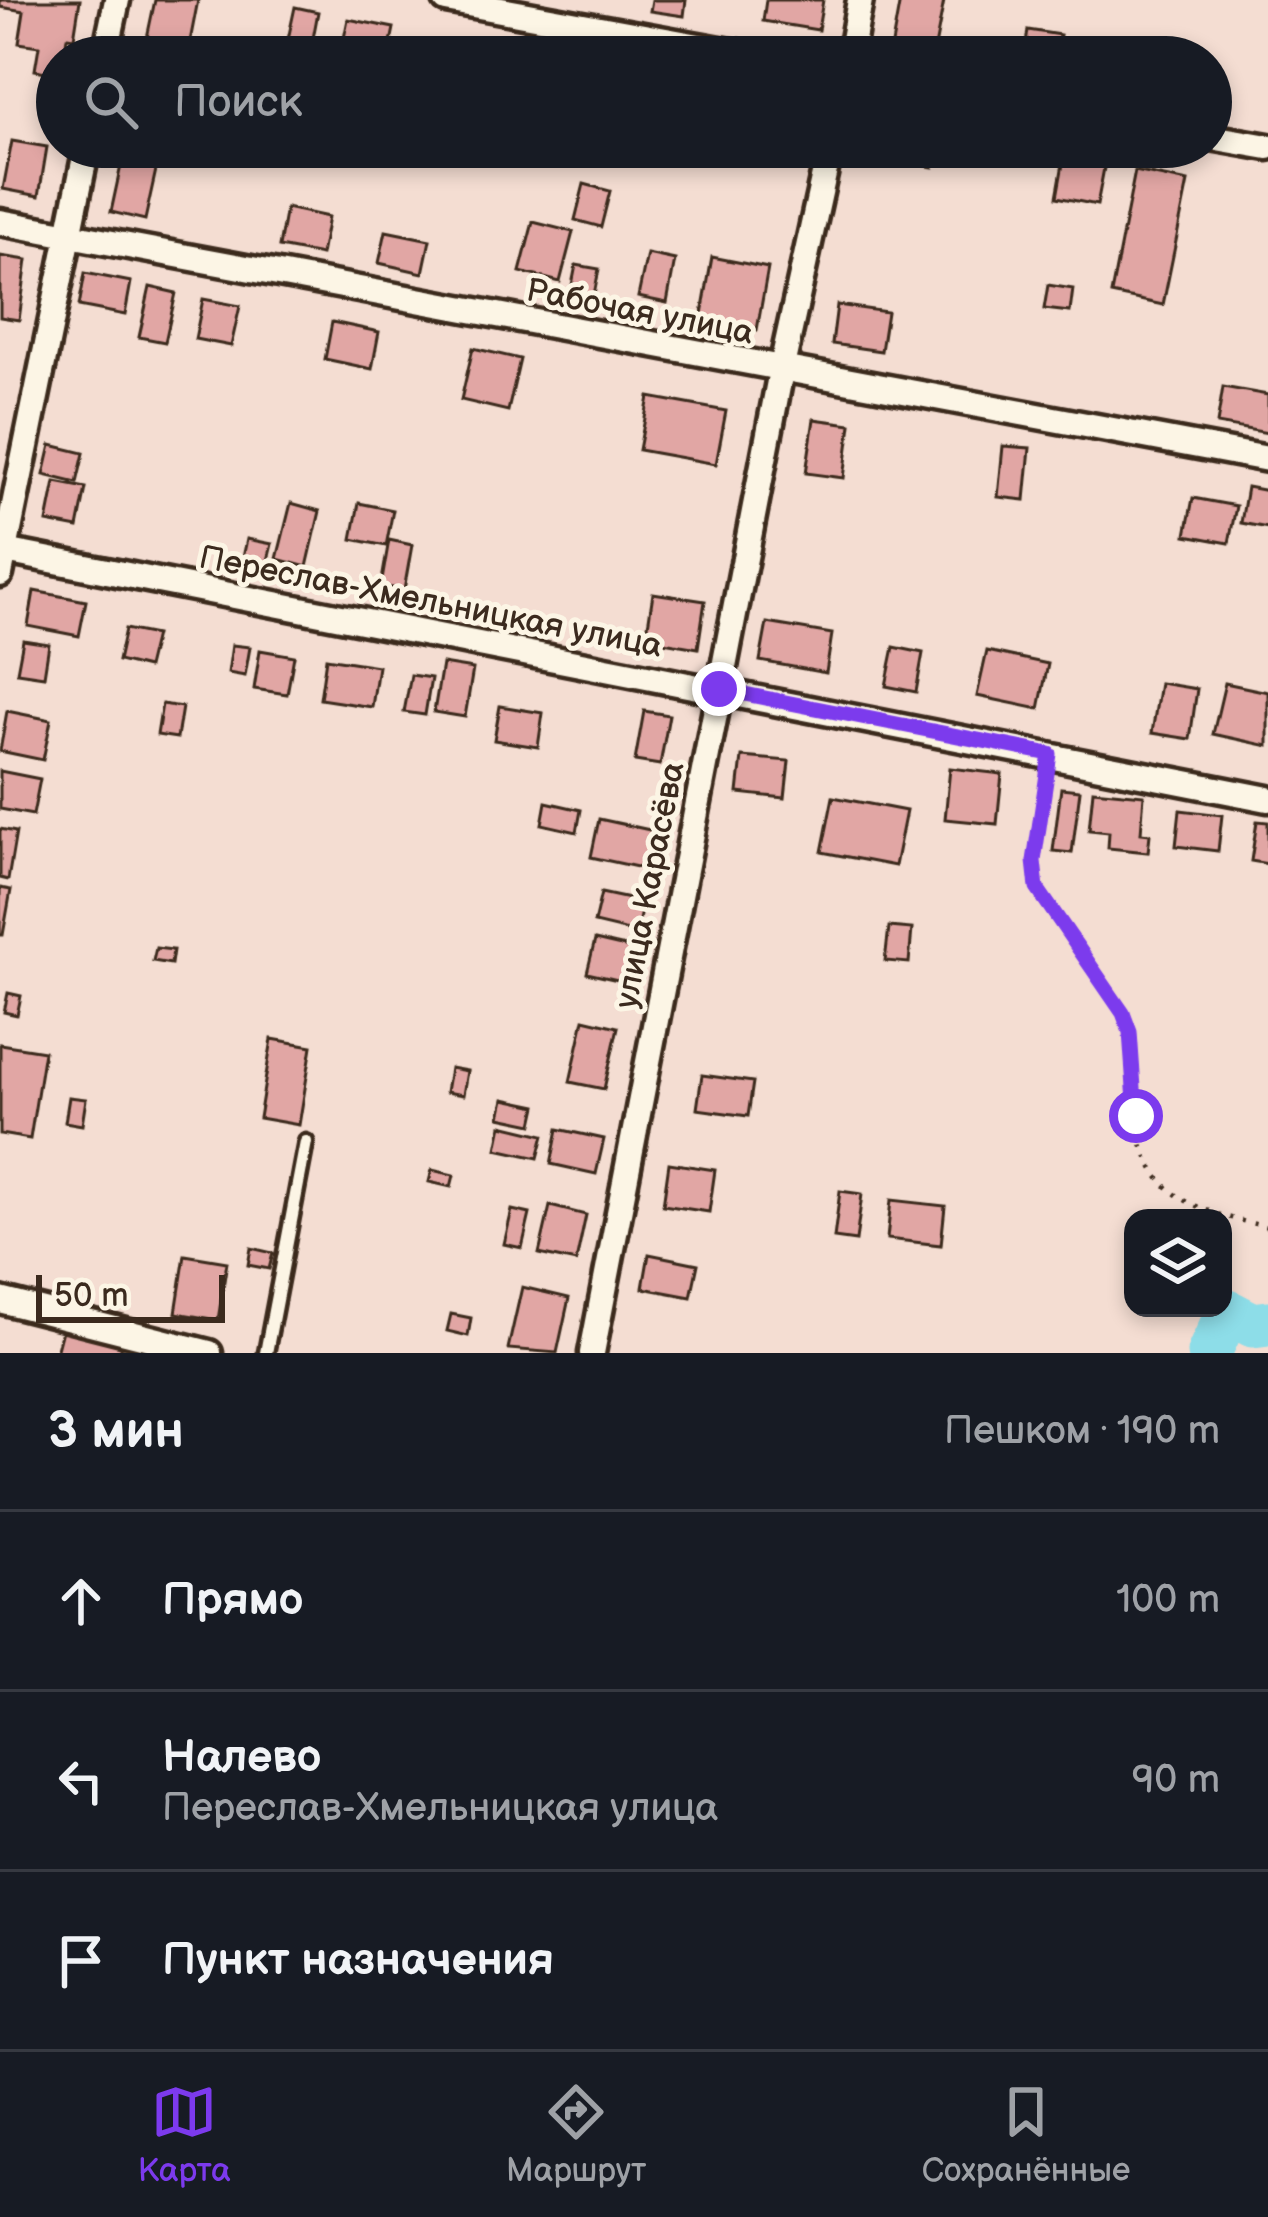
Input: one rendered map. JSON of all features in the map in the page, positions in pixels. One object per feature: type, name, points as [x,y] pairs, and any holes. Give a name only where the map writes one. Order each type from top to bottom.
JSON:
[{"type":"street","points":[[109,36],[117,0]]},
{"type":"street","points":[[446,0],[643,36]]},
{"type":"street","points":[[854,36],[860,0]]},
{"type":"street","points":[[1232,141],[1268,147]]},
{"type":"street","points":[[2,558],[83,168]]},
{"type":"street","name":"улица Карасёва","points":[[592,1353],[781,371],[825,168]]},
{"type":"street","name":"Рабочая улица","points":[[0,222],[1268,459]]},
{"type":"street","name":"Переслав-Хмельницкая улица","points":[[2,558],[719,689],[1268,799]]},
{"type":"street","points":[[0,1300],[209,1353]]},
{"type":"lane","points":[[266,1353],[306,1142]]},
{"type":"path","points":[[1050,754],[1034,861],[1037,888],[1123,1013],[1130,1032],[1136,1116],[1153,1172],[1190,1207],[1268,1227]]},
{"type":"building","points":[[0,0],[80,0],[74,36],[36,36],[36,46],[19,43],[24,11],[0,7]]},
{"type":"building","points":[[155,0],[198,0],[191,36],[147,36]]},
{"type":"building","points":[[652,0],[686,0],[684,16],[650,11]]},
{"type":"building","points":[[766,0],[823,0],[818,30],[763,21]]},
{"type":"building","points":[[900,0],[944,1],[937,36],[894,36]]},
{"type":"building","points":[[295,7],[318,12],[313,36],[289,36]]},
{"type":"building","points":[[348,19],[394,28],[392,36],[344,36]]},
{"type":"building","points":[[1028,30],[1060,35],[1060,36],[1027,36]]},
{"type":"building","points":[[12,141],[36,145],[36,168],[44,168],[39,196],[3,189]]},
{"type":"building","points":[[120,168],[156,168],[145,220],[111,212]]},
{"type":"building","points":[[1062,168],[1104,168],[1097,205],[1057,197]]},
{"type":"building","points":[[1135,171],[1188,182],[1163,305],[1111,294]]},
{"type":"building","points":[[584,184],[610,191],[601,227],[575,220]]},
{"type":"building","points":[[286,208],[328,217],[321,255],[279,247]]},
{"type":"building","points":[[533,222],[573,232],[560,282],[520,272]]},
{"type":"building","points":[[386,231],[430,240],[423,273],[379,263]]},
{"type":"building","points":[[647,254],[675,260],[667,303],[638,297]]},
{"type":"building","points":[[0,256],[27,260],[19,320],[0,317]]},
{"type":"building","points":[[712,257],[768,268],[757,330],[701,320]]},
{"type":"building","points":[[576,265],[599,269],[594,295],[571,290]]},
{"type":"building","points":[[85,273],[131,282],[125,315],[79,306]]},
{"type":"building","points":[[1048,285],[1073,289],[1070,312],[1044,309]]},
{"type":"building","points":[[150,287],[176,293],[165,342],[139,337]]},
{"type":"building","points":[[203,299],[240,306],[231,346],[195,339]]},
{"type":"building","points":[[837,305],[887,312],[881,351],[832,344]]},
{"type":"building","points":[[332,322],[379,332],[372,369],[325,359]]},
{"type":"building","points":[[473,348],[520,359],[508,411],[461,400]]},
{"type":"building","points":[[1223,387],[1268,395],[1268,433],[1217,424]]},
{"type":"building","points":[[649,397],[726,411],[716,464],[639,450]]},
{"type":"building","points":[[814,419],[851,424],[844,478],[806,473]]},
{"type":"building","points":[[51,445],[84,453],[77,483],[44,475]]},
{"type":"building","points":[[1003,446],[1030,448],[1025,500],[998,497]]},
{"type":"building","points":[[55,482],[86,488],[78,528],[47,522]]},
{"type":"building","points":[[1247,487],[1268,491],[1268,528],[1241,523]]},
{"type":"building","points":[[1193,498],[1236,506],[1229,543],[1186,535]]},
{"type":"building","points":[[291,503],[320,511],[307,567],[277,559]]},
{"type":"building","points":[[359,503],[393,510],[386,546],[352,539]]},
{"type":"building","points":[[247,539],[272,544],[265,573],[241,567]]},
{"type":"building","points":[[389,540],[412,545],[404,590],[381,586]]},
{"type":"building","points":[[34,591],[86,601],[79,636],[28,626]]},
{"type":"building","points":[[653,593],[705,601],[698,648],[646,639]]},
{"type":"building","points":[[767,623],[832,634],[826,673],[760,661]]},
{"type":"building","points":[[125,629],[155,635],[147,668],[118,661]]},
{"type":"building","points":[[23,640],[49,644],[44,676],[17,672]]},
{"type":"building","points":[[232,645],[250,647],[245,676],[228,673]]},
{"type":"building","points":[[894,647],[923,653],[916,692],[886,686]]},
{"type":"building","points":[[260,650],[294,656],[287,694],[254,689]]},
{"type":"building","points":[[987,651],[1048,664],[1039,709],[977,696]]},
{"type":"building","points":[[326,658],[378,666],[372,707],[320,699]]},
{"type":"building","points":[[442,664],[473,669],[465,717],[434,712]]},
{"type":"building","points":[[411,675],[431,678],[425,715],[404,712]]},
{"type":"building","points":[[1160,683],[1197,689],[1190,739],[1152,733]]},
{"type":"building","points":[[1225,683],[1268,692],[1268,746],[1213,734]]},
{"type":"building","points":[[162,704],[182,707],[177,738],[157,735]]},
{"type":"building","points":[[500,706],[543,713],[538,747],[494,740]]},
{"type":"building","points":[[7,711],[51,720],[43,760],[0,751]]},
{"type":"building","points":[[644,711],[669,715],[660,765],[635,761]]},
{"type":"building","points":[[742,757],[789,761],[785,798],[738,793]]},
{"type":"building","points":[[950,768],[1002,774],[997,824],[945,819]]},
{"type":"building","points":[[0,771],[40,779],[33,815],[0,809]]},
{"type":"building","points":[[1061,788],[1080,790],[1072,853],[1053,851]]},
{"type":"building","points":[[1093,790],[1144,795],[1141,833],[1150,834],[1148,852],[1108,848],[1109,832],[1089,830]]},
{"type":"building","points":[[833,797],[906,811],[895,866],[822,852]]},
{"type":"building","points":[[546,802],[581,810],[577,832],[542,824]]},
{"type":"building","points":[[1180,810],[1222,815],[1218,851],[1176,846]]},
{"type":"building","points":[[599,819],[659,832],[651,870],[591,857]]},
{"type":"building","points":[[1257,821],[1268,822],[1268,864],[1251,861]]},
{"type":"building","points":[[0,829],[16,832],[8,880],[0,878]]},
{"type":"building","points":[[0,888],[11,890],[3,935],[0,935]]},
{"type":"building","points":[[601,893],[643,902],[636,933],[594,923]]},
{"type":"building","points":[[889,927],[912,929],[909,963],[885,961]]},
{"type":"building","points":[[595,940],[638,950],[631,983],[587,973]]},
{"type":"building","points":[[156,948],[173,950],[171,964],[153,961]]},
{"type":"building","points":[[8,993],[21,996],[17,1015],[4,1012]]},
{"type":"building","points":[[584,1019],[618,1027],[604,1089],[570,1082]]},
{"type":"building","points":[[272,1039],[312,1046],[299,1125],[259,1118]]},
{"type":"building","points":[[0,1044],[44,1051],[30,1139],[0,1134]]},
{"type":"building","points":[[450,1068],[467,1071],[463,1095],[446,1092]]},
{"type":"building","points":[[702,1075],[753,1082],[748,1116],[697,1109]]},
{"type":"building","points":[[69,1097],[86,1099],[82,1125],[65,1122]]},
{"type":"building","points":[[504,1099],[537,1106],[533,1124],[500,1117]]},
{"type":"building","points":[[502,1125],[544,1135],[538,1158],[497,1149]]},
{"type":"building","points":[[558,1129],[604,1139],[596,1174],[551,1164]]},
{"type":"building","points":[[669,1163],[715,1170],[709,1212],[663,1205]]},
{"type":"building","points":[[432,1170],[454,1175],[451,1187],[429,1182]]},
{"type":"building","points":[[840,1191],[862,1194],[856,1241],[834,1238]]},
{"type":"building","points":[[891,1200],[945,1206],[941,1245],[887,1239]]},
{"type":"building","points":[[550,1206],[586,1215],[576,1262],[539,1254]]},
{"type":"building","points":[[512,1210],[530,1214],[522,1248],[504,1244]]},
{"type":"building","points":[[251,1248],[273,1253],[269,1269],[248,1265]]},
{"type":"building","points":[[649,1254],[698,1264],[691,1297],[643,1288]]},
{"type":"building","points":[[185,1255],[227,1262],[218,1320],[176,1313]]},
{"type":"building","points":[[522,1287],[569,1298],[557,1353],[508,1349]]},
{"type":"building","points":[[451,1314],[471,1318],[468,1336],[447,1331]]},
{"type":"building","points":[[62,1330],[122,1344],[120,1353],[56,1353]]},
{"type":"waterway","points":[[1209,1353],[1228,1312],[1253,1325],[1268,1323]]},
{"type":"route","points":[[719,689],[1050,754],[1034,861],[1037,888],[1123,1013],[1133,1055],[1136,1116]]}]
